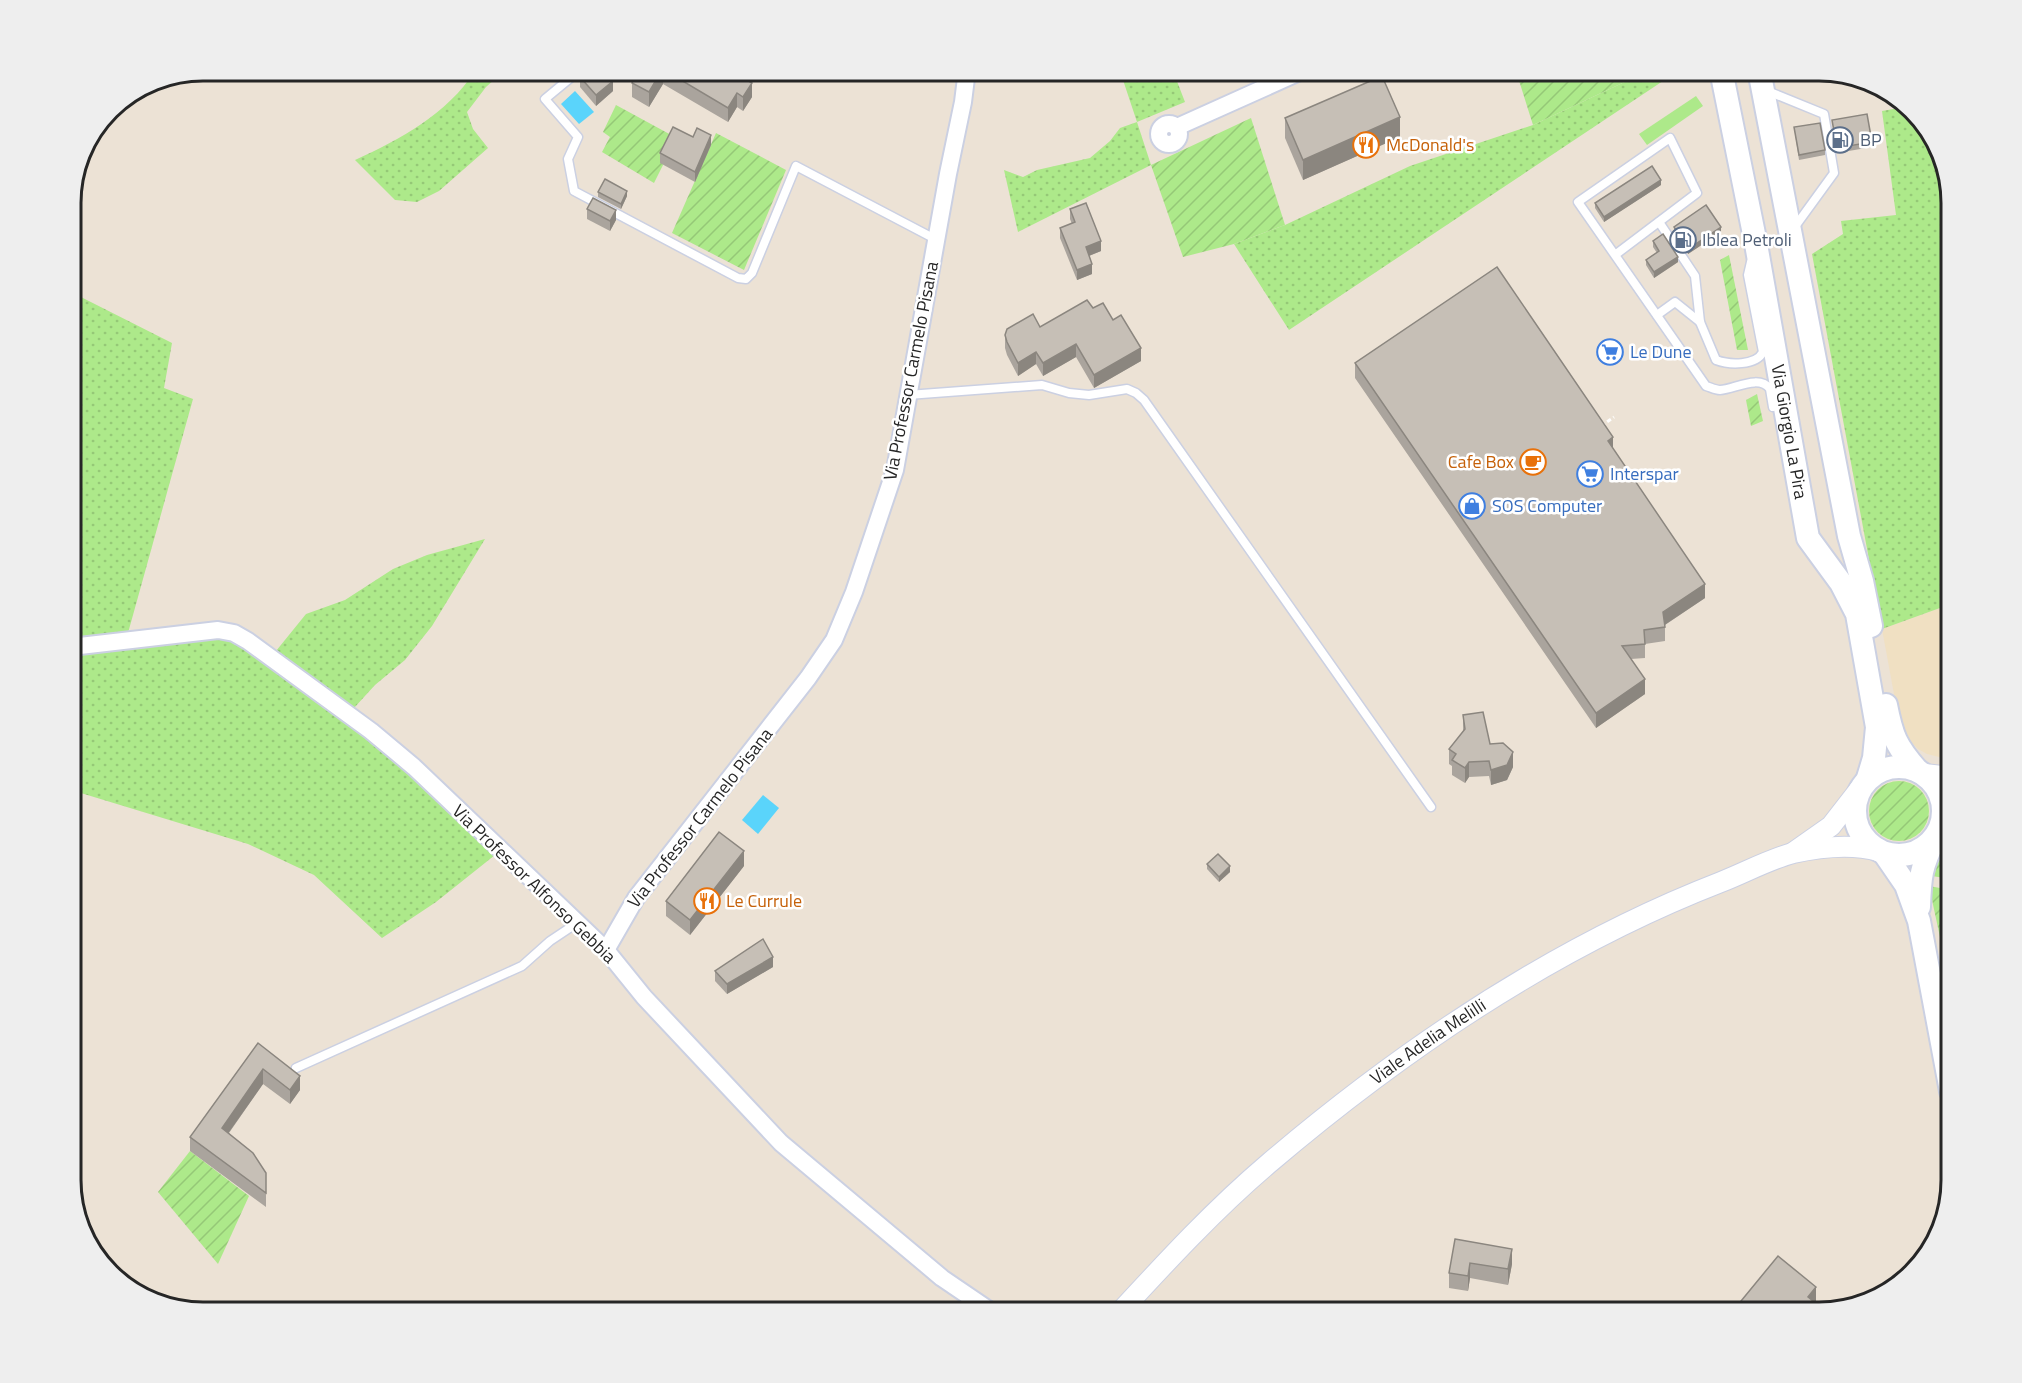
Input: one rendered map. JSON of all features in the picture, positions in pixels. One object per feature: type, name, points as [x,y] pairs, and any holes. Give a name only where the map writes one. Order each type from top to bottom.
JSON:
[{"type":"main road","name":"Via Giorgio La Pira","points":[[1723,81],[1756,244],[1808,538],[1841,583],[1857,614],[1877,728],[1874,758],[1863,784]]},
{"type":"main road","points":[[1761,81],[1849,536],[1862,581],[1891,731],[1900,750],[1920,772],[1934,783],[1941,795]]},
{"type":"main road","points":[[1920,772],[1904,766],[1891,767],[1878,771],[1863,784],[1854,804],[1854,818],[1859,832],[1868,843],[1882,852],[1896,856],[1908,855],[1928,845],[1941,827]]},
{"type":"main road","points":[[1919,921],[1922,870],[1941,828]]},
{"type":"main road","points":[[1882,852],[1906,885],[1919,921],[1941,1019]]},
{"type":"street","name":"Via Professor Carmelo Pisana","points":[[606,950],[636,898],[808,678],[834,640],[854,592],[895,470],[966,81]]},
{"type":"street","points":[[1177,127],[1279,81]]},
{"type":"street","name":"Via Professor Alfonso Gebbia","points":[[81,646],[218,630],[234,633],[329,699],[414,767],[606,950],[644,997],[781,1143],[942,1278],[977,1302]]},
{"type":"street","points":[[1920,772],[1941,775]]},
{"type":"street","points":[[1793,853],[1831,826],[1863,784]]},
{"type":"street","points":[[1793,853],[1854,847],[1882,852]]},
{"type":"street","name":"Viale Adelia Melilli","points":[[1129,1302],[1205,1222],[1268,1164],[1381,1075],[1444,1030],[1517,983],[1587,944],[1694,892],[1793,853]]},
{"type":"lane","points":[[567,81],[545,99],[578,136],[568,159],[574,191],[738,278],[746,279],[752,273],[796,166],[937,241]]},
{"type":"lane","points":[[1763,81],[1824,114],[1834,173],[1791,233]]},
{"type":"lane","points":[[1615,255],[1697,194],[1670,138],[1578,202],[1706,386],[1717,390],[1754,383],[1767,385],[1775,412]]},
{"type":"lane","points":[[1659,222],[1695,276],[1700,322],[1716,360],[1721,362],[1749,362],[1760,357],[1763,352],[1748,275],[1756,244]]},
{"type":"lane","points":[[1657,315],[1675,302],[1700,322]]},
{"type":"lane","points":[[908,395],[1042,385],[1069,393],[1089,395],[1127,389],[1136,393],[1151,410],[1431,807]]},
{"type":"lane","points":[[1786,471],[1805,522]]},
{"type":"lane","points":[[296,1068],[522,966],[550,940],[577,923]]},
{"type":"path","points":[[1598,429],[1614,417]]},
{"type":"shaded area","points":[[1941,608],[1941,758],[1918,749],[1901,732],[1882,629]]},
{"type":"green space","points":[[468,81],[493,81],[467,112],[473,129],[488,148],[439,191],[417,202],[395,200],[355,160],[422,124],[437,113]]},
{"type":"green space","points":[[1123,81],[1177,81],[1185,102],[1137,122]]},
{"type":"green space","points":[[1519,81],[1627,81],[1533,125]]},
{"type":"green space","points":[[1627,81],[1663,81],[1289,330],[1234,244],[1285,225],[1410,166],[1533,125]]},
{"type":"green space","points":[[1696,96],[1703,106],[1647,145],[1639,134]]},
{"type":"green space","points":[[616,105],[673,136],[654,183],[602,152],[610,137],[603,132]]},
{"type":"green space","points":[[1896,109],[1911,123],[1935,164],[1940,187],[1941,608],[1882,629],[1812,254],[1843,234],[1841,221],[1896,215],[1882,111]]},
{"type":"green space","points":[[1251,118],[1285,225],[1234,244],[1183,257],[1151,165]]},
{"type":"green space","points":[[1137,122],[1151,165],[1018,232],[1004,170],[1023,177],[1037,170],[1090,158],[1110,141],[1120,128]]},
{"type":"green space","points":[[716,133],[786,170],[744,270],[672,233]]},
{"type":"green space","points":[[1729,255],[1748,350],[1737,350],[1720,260]]},
{"type":"green space","points":[[81,297],[172,343],[164,388],[193,399],[128,633],[81,639]]},
{"type":"green space","points":[[1757,394],[1763,421],[1751,426],[1746,400]]},
{"type":"green space","points":[[485,539],[432,626],[405,660],[375,685],[354,708],[276,651],[306,614],[345,600],[393,569],[427,555]]},
{"type":"green space","points":[[211,637],[236,641],[315,697],[379,748],[495,855],[436,902],[382,938],[314,875],[248,844],[81,793],[81,653]]},
{"type":"green space","points":[[1893,781],[1905,781],[1916,786],[1924,794],[1929,811],[1927,823],[1916,836],[1905,841],[1893,841],[1882,836],[1874,828],[1869,817],[1869,805],[1874,794],[1882,786]]},
{"type":"green space","points":[[1941,858],[1941,877],[1932,876]]},
{"type":"green space","points":[[1929,886],[1941,888],[1941,942]]},
{"type":"green space","points":[[190,1151],[249,1196],[218,1264],[158,1192]]},
{"type":"water","points":[[575,91],[594,112],[579,124],[561,104]]},
{"type":"water","points":[[763,795],[779,808],[758,834],[742,820]]},
{"type":"building","points":[[584,81],[613,81],[596,95]]},
{"type":"building","points":[[633,81],[656,81],[649,92],[632,83]]},
{"type":"building","points":[[683,81],[749,81],[752,83],[743,97],[737,93],[728,108]]},
{"type":"building","points":[[1370,81],[1384,81],[1400,117],[1303,160],[1285,118]]},
{"type":"building","points":[[1867,114],[1872,142],[1837,148],[1832,120]]},
{"type":"building","points":[[1820,123],[1825,150],[1799,155],[1794,127]]},
{"type":"building","points":[[673,127],[693,137],[697,128],[711,135],[695,172],[660,153]]},
{"type":"building","points":[[1652,166],[1661,180],[1604,217],[1595,203]]},
{"type":"building","points":[[605,179],[627,191],[621,204],[598,192]]},
{"type":"building","points":[[593,198],[616,210],[610,221],[587,209]]},
{"type":"building","points":[[1086,203],[1101,241],[1086,247],[1092,264],[1077,270],[1060,228],[1075,222],[1070,209]]},
{"type":"building","points":[[1706,205],[1721,227],[1688,249],[1674,227]]},
{"type":"building","points":[[1663,234],[1678,257],[1654,272],[1646,260],[1659,251],[1653,241]]},
{"type":"building","points":[[1497,267],[1613,437],[1608,441],[1705,584],[1663,612],[1665,627],[1644,630],[1645,644],[1622,646],[1645,679],[1596,713],[1355,363]]},
{"type":"building","points":[[1087,300],[1093,308],[1103,303],[1113,320],[1121,315],[1141,348],[1094,375],[1076,344],[1043,363],[1036,352],[1018,363],[1007,342],[1005,335],[1007,329],[1033,314],[1040,327]]},
{"type":"building","points":[[1483,712],[1490,744],[1503,743],[1513,752],[1507,765],[1491,770],[1489,761],[1469,762],[1465,768],[1452,760],[1456,754],[1449,749],[1465,729],[1463,715]]},
{"type":"building","points":[[719,832],[744,851],[690,920],[666,901]]},
{"type":"building","points":[[1218,854],[1230,866],[1219,877],[1207,864]]},
{"type":"building","points":[[763,939],[773,957],[727,984],[715,971]]},
{"type":"building","points":[[258,1043],[300,1076],[290,1090],[263,1069],[222,1128],[253,1153],[266,1173],[266,1193],[190,1137]]},
{"type":"building","points":[[1455,1239],[1512,1249],[1508,1269],[1470,1263],[1468,1276],[1449,1273]]},
{"type":"building","points":[[1778,1256],[1816,1287],[1808,1297],[1814,1302],[1740,1302]]},
{"type":"place","name":"BP","points":[[1840,140]]},
{"type":"place","name":"McDonald's","points":[[1366,145]]},
{"type":"place","name":"Iblea Petroli","points":[[1683,240]]},
{"type":"place","name":"Le Dune","points":[[1610,352]]},
{"type":"place","name":"Cafe Box","points":[[1533,462]]},
{"type":"place","name":"Interspar","points":[[1590,474]]},
{"type":"place","name":"SOS Computer","points":[[1472,506]]},
{"type":"place","name":"Le Currule","points":[[707,901]]}]
